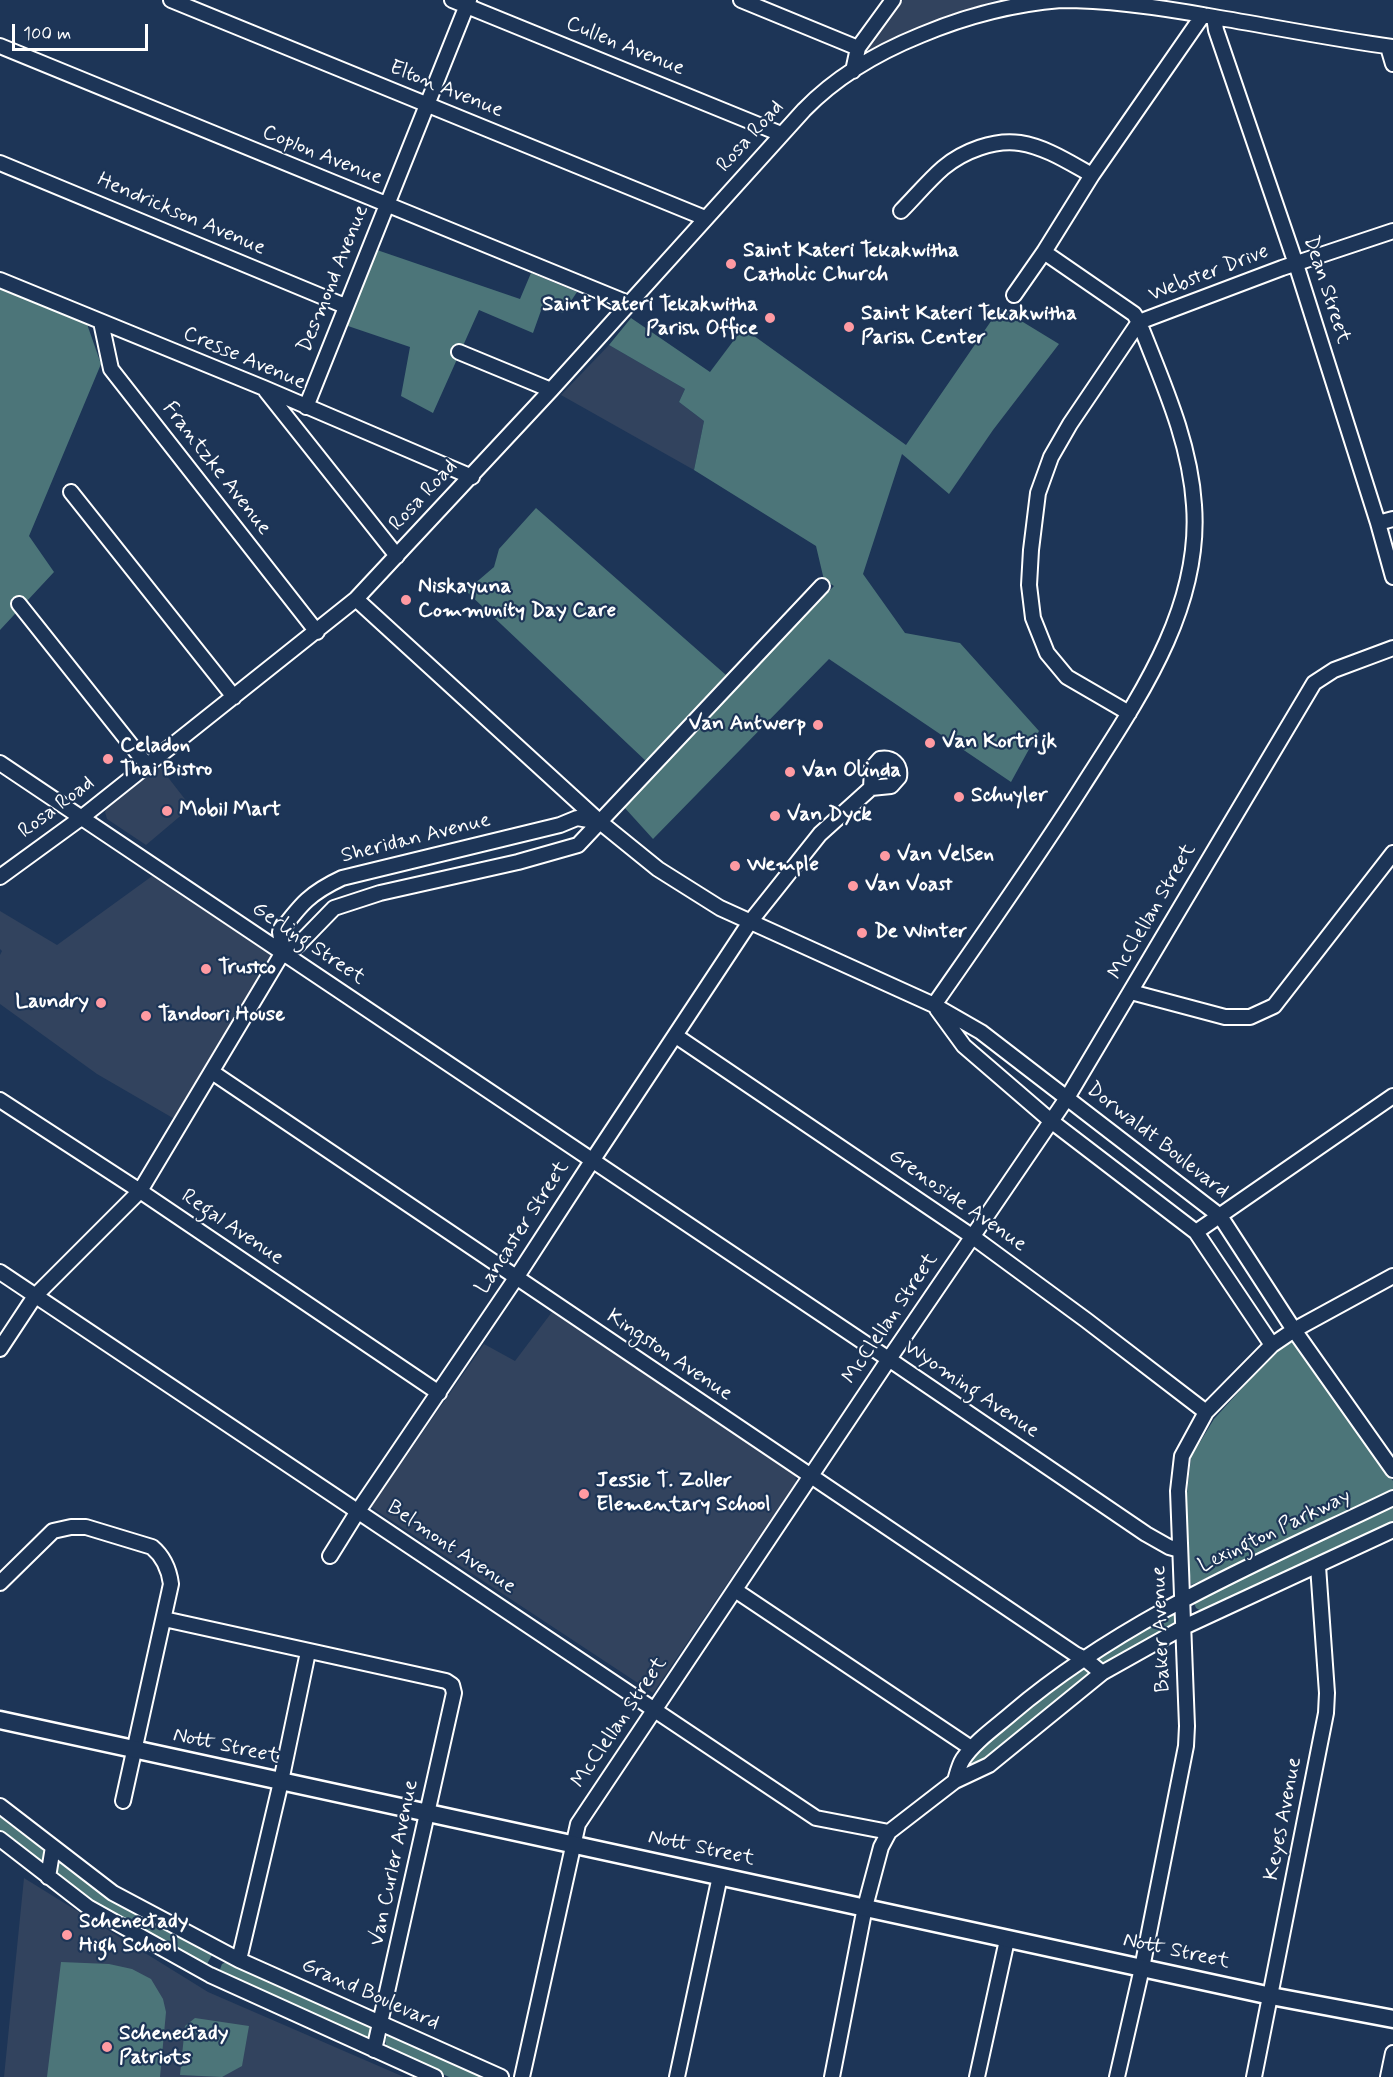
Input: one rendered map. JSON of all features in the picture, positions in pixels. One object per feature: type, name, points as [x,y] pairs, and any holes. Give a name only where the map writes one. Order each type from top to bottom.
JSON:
[{"type":"main road","name":"Nott Street","points":[[0,1720],[865,1907],[1007,1940],[1271,1996],[1393,2019]]},
{"type":"street","name":"Elton Avenue","points":[[171,0],[705,218]]},
{"type":"street","name":"Cullen Avenue","points":[[452,0],[468,3],[781,134]]},
{"type":"street","points":[[741,0],[858,48]]},
{"type":"street","points":[[853,71],[858,48],[893,0]]},
{"type":"street","name":"Rosa Road","points":[[0,876],[81,818],[356,599],[472,477],[808,105],[853,71],[902,43],[948,24],[992,10],[1062,0],[1114,2],[1390,47]]},
{"type":"street","name":"Desmond Avenue","points":[[306,407],[468,3]]},
{"type":"street","points":[[1014,295],[1092,175],[1208,16]]},
{"type":"street","name":"Dean Street","points":[[1208,16],[1216,30],[1296,264],[1378,523],[1393,578]]},
{"type":"street","name":"Coplon Avenue","points":[[0,46],[628,303]]},
{"type":"street","points":[[1390,47],[1393,64]]},
{"type":"street","points":[[901,211],[944,167],[968,153],[998,142],[1021,143],[1047,152],[1092,175]]},
{"type":"street","name":"Hendrickson Avenue","points":[[0,163],[345,306]]},
{"type":"street","name":"Webster Drive","points":[[1129,713],[1067,677],[1047,652],[1033,618],[1029,585],[1030,550],[1038,493],[1051,457],[1070,424],[1139,322],[1393,231]]},
{"type":"street","points":[[934,1005],[1060,820],[1129,713],[1169,637],[1185,593],[1193,547],[1195,505],[1189,469],[1173,410],[1139,322],[1134,314],[1044,252]]},
{"type":"street","name":"Cresse Avenue","points":[[0,280],[264,388],[472,477]]},
{"type":"street","name":"Frantzke Avenue","points":[[101,322],[111,369],[317,632]]},
{"type":"street","points":[[459,352],[551,390]]},
{"type":"street","points":[[264,388],[397,556]]},
{"type":"street","points":[[72,492],[234,698]]},
{"type":"street","points":[[1378,523],[1393,519]]},
{"type":"street","name":"Sheridan Avenue","points":[[0,1349],[35,1296],[140,1191],[283,952],[298,945],[334,908],[380,893],[518,862],[578,845],[822,586]]},
{"type":"street","name":"Dorwaldt Boulevard","points":[[356,599],[600,822],[658,869],[720,908],[934,1005],[981,1032],[1220,1216],[1294,1330],[1393,1470]]},
{"type":"street","points":[[19,604],[147,765]]},
{"type":"street","name":"McClellan Street","points":[[522,2077],[578,1824],[888,1359],[1067,1098],[1314,683],[1334,670],[1393,648]]},
{"type":"street","name":"Gerling Street","points":[[0,763],[592,1161]]},
{"type":"street","name":"Lancaster Street","points":[[330,1556],[750,922],[820,834],[871,788]]},
{"type":"street","name":"Sheridan Avenue","points":[[283,952],[280,932],[298,908],[317,890],[342,878],[560,825],[577,818],[600,822]]},
{"type":"street","points":[[1131,992],[1225,1017],[1250,1017],[1274,1006],[1393,853]]},
{"type":"street","name":"Dorwaldt Boulevard","points":[[934,1005],[964,1046],[1051,1120],[1196,1232],[1272,1345]]},
{"type":"street","name":"Grenoside Avenue","points":[[676,1036],[973,1237],[1206,1412]]},
{"type":"street","name":"Kingston Avenue","points":[[213,1072],[1085,1659],[1102,1673]]},
{"type":"street","points":[[1196,1232],[1393,1096]]},
{"type":"street","name":"Regal Avenue","points":[[0,1100],[140,1191],[439,1393]]},
{"type":"street","name":"Wyoming Avenue","points":[[592,1161],[1146,1534],[1169,1547],[1180,1550]]},
{"type":"street","name":"Belmont Avenue","points":[[0,1272],[816,1818],[889,1832]]},
{"type":"street","name":"Baker Avenue","points":[[1117,2077],[1142,1968],[1186,1746],[1184,1599],[1178,1491],[1182,1456],[1206,1412],[1272,1345],[1294,1330],[1393,1276]]},
{"type":"street","name":"Lexington Parkway","points":[[956,1781],[961,1761],[971,1748],[1026,1701],[1085,1659],[1184,1599],[1393,1498]]},
{"type":"street","points":[[0,1583],[53,1531],[71,1527],[86,1527],[152,1547],[160,1554],[170,1573],[171,1584],[123,1801]]},
{"type":"street","points":[[832,2077],[865,1907],[881,1847],[889,1832],[956,1781],[989,1765],[1102,1673],[1184,1627],[1393,1530]]},
{"type":"street","name":"Keyes Avenue","points":[[1254,2077],[1326,1713],[1327,1693],[1318,1566]]},
{"type":"street","points":[[735,1590],[971,1748]]},
{"type":"street","points":[[164,1619],[308,1652],[281,1782],[239,1960]]},
{"type":"street","name":"Van Curler Avenue","points":[[308,1652],[446,1681],[452,1686],[454,1693],[374,2050]]},
{"type":"street","name":"Grand Boulevard","points":[[0,1806],[113,1893],[239,1960],[501,2077]]},
{"type":"street","points":[[0,1839],[88,1907],[210,1976],[435,2077]]},
{"type":"street","points":[[48,1877],[53,1847]]},
{"type":"street","points":[[677,2077],[720,1876]]},
{"type":"street","points":[[977,2077],[1007,1940]]},
{"type":"street","points":[[210,1976],[221,1951]]},
{"type":"street","points":[[1388,2077],[1393,2053]]},
{"type":"shaded area","points":[[903,0],[997,0],[909,31],[870,52],[866,46]]},
{"type":"shaded area","points":[[609,345],[685,389],[679,402],[704,421],[694,470],[561,395]]},
{"type":"shaded area","points":[[160,767],[191,807],[146,845],[107,819],[105,812],[107,808]]},
{"type":"shaded area","points":[[155,874],[271,953],[273,957],[178,1121],[97,1074],[0,1004],[0,955],[2,951],[0,949],[0,911],[57,945]]},
{"type":"shaded area","name":"Jessie T. Zoller Elementary School","points":[[552,1312],[795,1472],[796,1482],[653,1693],[371,1507],[484,1344],[515,1361]]},
{"type":"shaded area","name":"Schenectady High School","points":[[24,1878],[208,1992],[404,2077],[4,2077]]},
{"type":"green space","points":[[377,250],[520,299],[531,273],[577,292],[563,313],[543,305],[533,333],[479,310],[433,413],[401,396],[410,347],[345,325]]},
{"type":"green space","points":[[0,288],[87,324],[101,364],[29,536],[54,572],[0,630]]},
{"type":"green space","points":[[1000,308],[1059,344],[993,430],[949,494],[902,454],[863,574],[905,633],[960,643],[1039,731],[1011,782],[829,659],[653,839],[624,807],[656,768],[834,586],[824,580],[816,546],[694,470],[704,421],[679,402],[685,389],[609,345],[631,318],[710,372],[743,328],[906,445]]},
{"type":"green space","points":[[536,508],[726,675],[648,763],[466,591],[494,567],[499,549]]},
{"type":"green space","points":[[1293,1341],[1393,1481],[1393,1490],[1314,1530],[1191,1585],[1187,1549],[1187,1493],[1191,1457],[1214,1419],[1275,1352]]},
{"type":"green space","points":[[1393,1504],[1393,1524],[1227,1602],[1201,1611],[1196,1608],[1194,1603],[1198,1597]]},
{"type":"green space","points":[[1169,1613],[1174,1614],[1175,1625],[1106,1664],[1100,1663],[1101,1654]]},
{"type":"green space","points":[[1081,1668],[1087,1670],[1090,1676],[1088,1681],[977,1764],[970,1767],[966,1763],[990,1738],[1072,1672]]},
{"type":"green space","points":[[0,1813],[43,1847],[45,1854],[43,1860],[39,1862],[33,1859],[0,1832]]},
{"type":"green space","points":[[56,1861],[66,1861],[209,1950],[212,1955],[207,1964],[199,1963],[82,1896],[54,1874]]},
{"type":"green space","points":[[228,1961],[374,2026],[372,2036],[364,2039],[219,1972],[222,1964]]},
{"type":"green space","points":[[61,1962],[109,1964],[132,1969],[151,1979],[163,1999],[166,2012],[160,2077],[47,2077]]},
{"type":"green space","points":[[195,2018],[249,2026],[242,2066],[222,2077],[180,2075],[185,2026]]},
{"type":"green space","points":[[387,2036],[392,2036],[490,2077],[449,2077],[392,2051],[387,2047],[385,2041]]},
{"type":"place","name":"Saint Kateri Tekakwitha Catholic Church","points":[[731,264]]},
{"type":"place","name":"Saint Kateri Tekakwitha Parish Office","points":[[770,318]]},
{"type":"place","name":"Saint Kateri Tekakwitha Parish Center","points":[[849,327]]},
{"type":"place","name":"Niskayuna Community Day Care","points":[[406,600]]},
{"type":"place","name":"Van Antwerp","points":[[818,725]]},
{"type":"place","name":"Van Kortrijk","points":[[930,743]]},
{"type":"place","name":"Celadon Thai Bistro","points":[[108,759]]},
{"type":"place","name":"Van Olinda","points":[[790,772]]},
{"type":"place","name":"Schuyler","points":[[959,797]]},
{"type":"place","name":"Mobil Mart","points":[[167,811]]},
{"type":"place","name":"Van Dyck","points":[[775,816]]},
{"type":"place","name":"Van Velsen","points":[[885,856]]},
{"type":"place","name":"Wemple","points":[[735,866]]},
{"type":"place","name":"Van Voast","points":[[853,886]]},
{"type":"place","name":"De Winter","points":[[862,933]]},
{"type":"place","name":"Trustco","points":[[206,969]]},
{"type":"place","name":"Laundry","points":[[101,1003]]},
{"type":"place","name":"Tandoori House","points":[[146,1016]]},
{"type":"place","name":"Jessie T. Zoller Elementary School","points":[[584,1494]]},
{"type":"place","name":"Schenectady High School","points":[[67,1935]]},
{"type":"place","name":"Schenectady Patriots","points":[[107,2047]]}]
